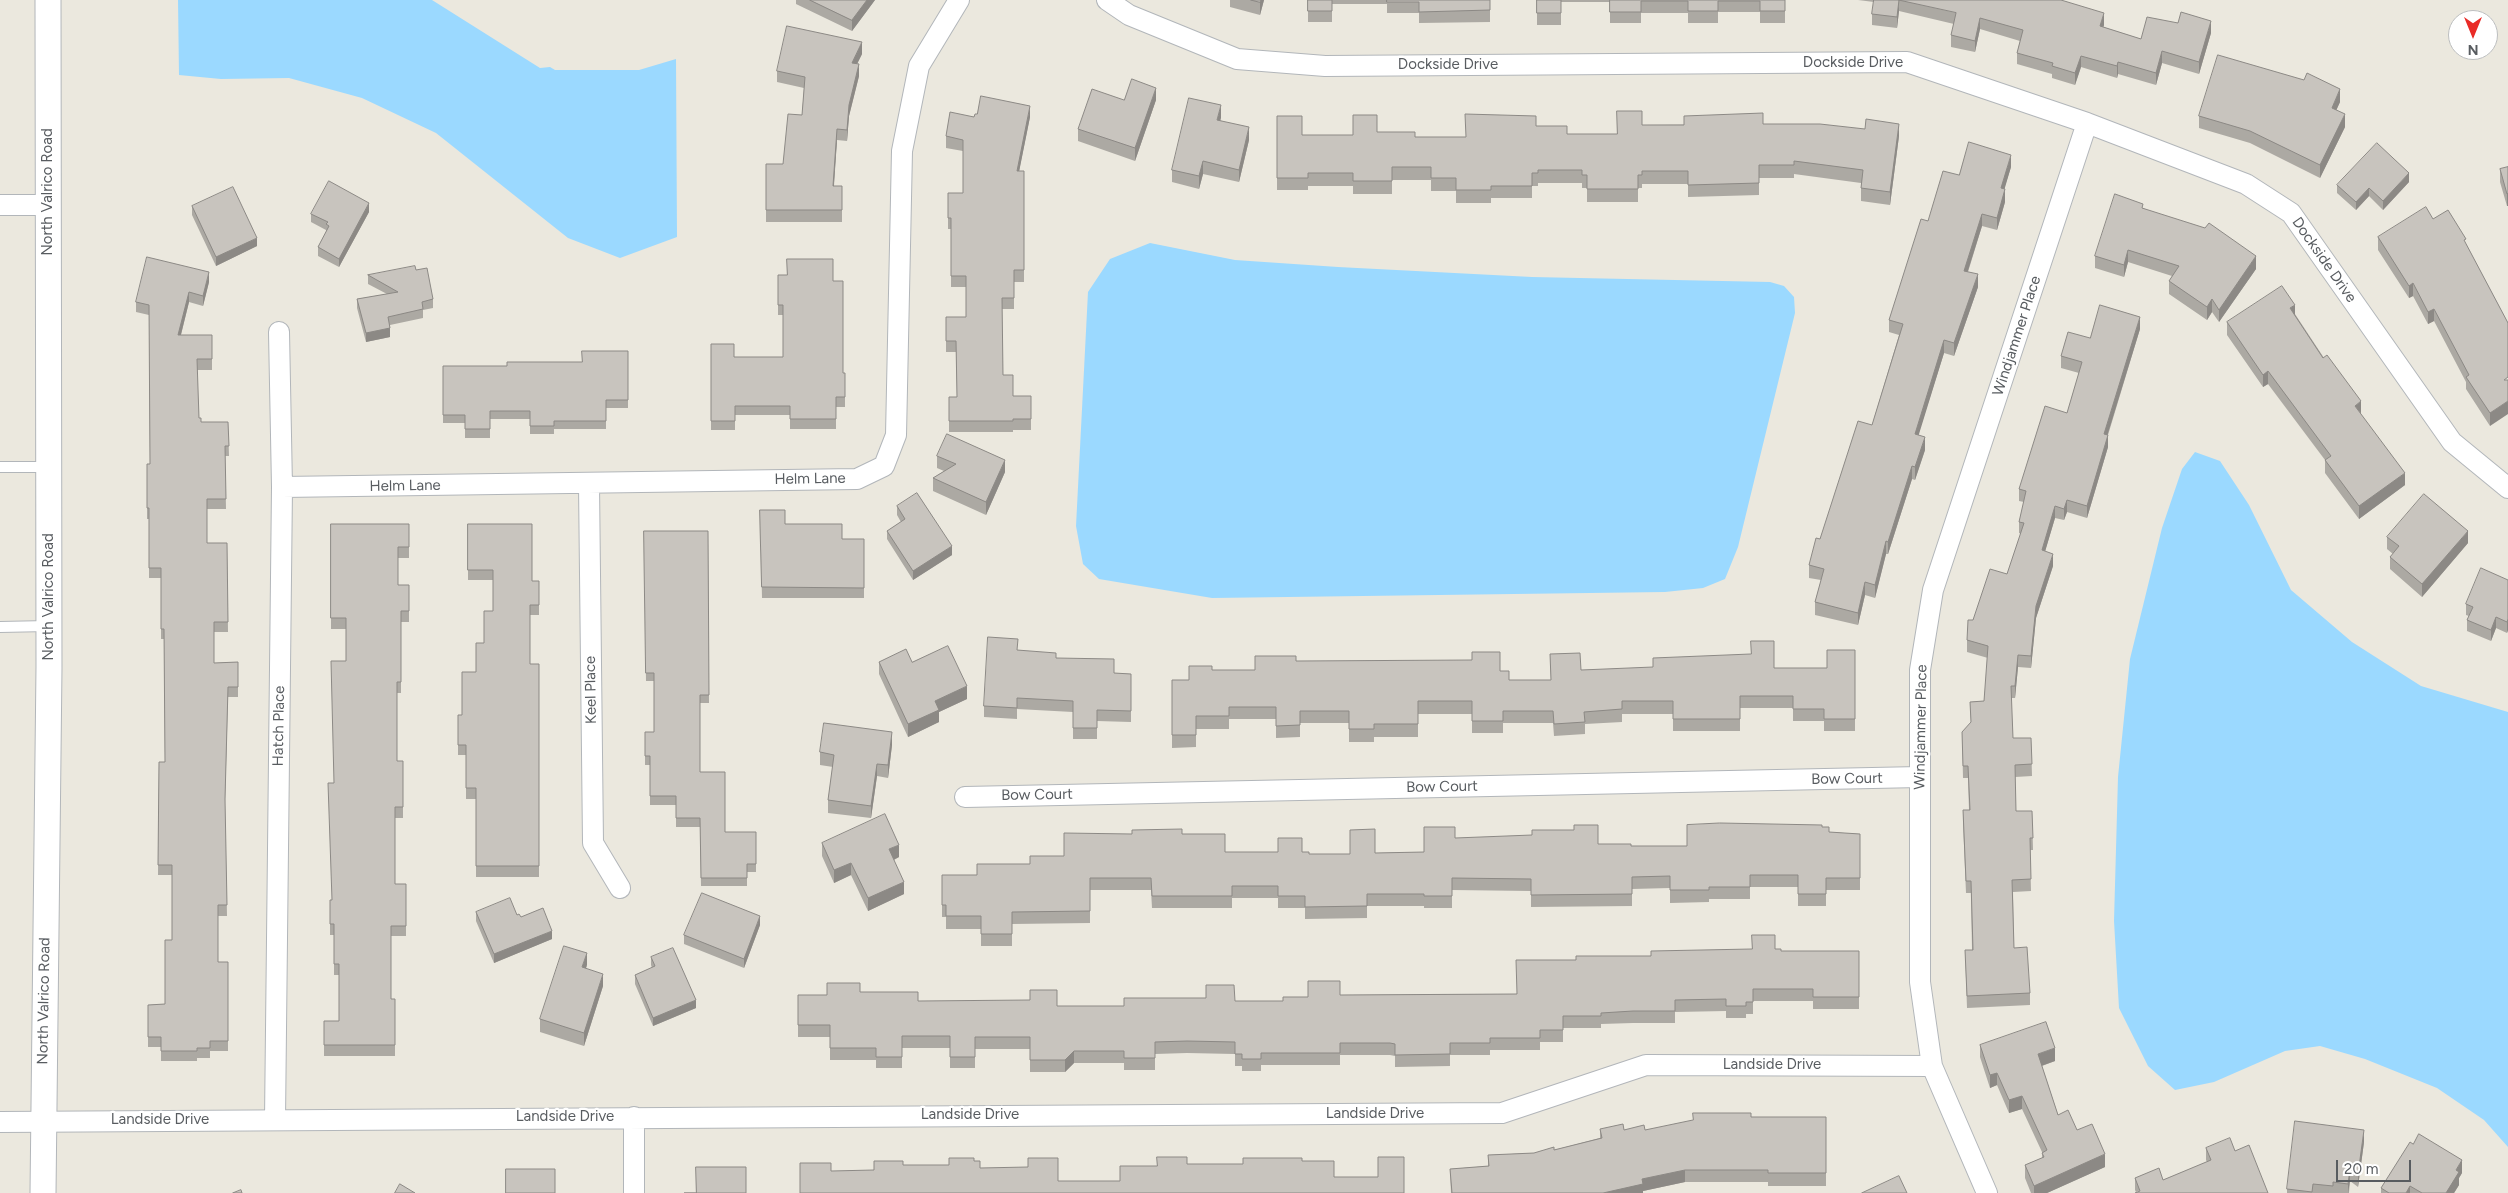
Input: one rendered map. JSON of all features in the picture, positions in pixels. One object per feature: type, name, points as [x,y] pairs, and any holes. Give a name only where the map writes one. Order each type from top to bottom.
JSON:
[{"type":"street","name":"North Valrico Road","points":[[43,1193],[49,626],[48,0]]},
{"type":"street","name":"Helm Lane","points":[[282,487],[588,484],[857,478],[884,466],[896,435],[902,151],[919,66],[959,0]]},
{"type":"street","name":"Dockside Drive","points":[[1107,0],[1129,15],[1237,59],[1325,66],[1907,62],[2087,123],[2246,184],[2291,213],[2452,442],[2508,488]]},
{"type":"street","name":"Windjammer Place","points":[[1987,1193],[1932,1066],[1920,982],[1920,670],[1933,590],[2087,123]]},
{"type":"street","points":[[0,205],[48,205]]},
{"type":"street","name":"Hatch Place","points":[[275,1119],[282,487],[279,332]]},
{"type":"street","name":"Keel Place","points":[[588,484],[593,843],[620,888]]},
{"type":"street","name":"Bow Court","points":[[965,796],[1920,777]]},
{"type":"street","name":"Landside Drive","points":[[0,1122],[1502,1113],[1646,1065],[1932,1066]]},
{"type":"street","points":[[634,1117],[634,1193]]},
{"type":"lane","points":[[0,467],[49,467]]},
{"type":"lane","points":[[0,627],[49,626]]},
{"type":"water","points":[[178,0],[432,0],[540,68],[550,67],[555,70],[639,70],[676,59],[677,237],[620,258],[568,238],[436,133],[362,98],[289,78],[221,79],[179,75]]},
{"type":"water","points":[[1150,243],[1235,260],[1338,267],[1532,277],[1770,282],[1784,286],[1794,297],[1795,313],[1738,547],[1725,579],[1703,588],[1665,592],[1212,598],[1099,579],[1083,564],[1076,526],[1088,292],[1110,259]]},
{"type":"water","points":[[2195,452],[2220,461],[2249,505],[2291,590],[2352,642],[2421,686],[2508,712],[2508,1147],[2484,1120],[2437,1088],[2365,1059],[2320,1046],[2285,1051],[2214,1082],[2175,1090],[2148,1066],[2119,1008],[2114,921],[2118,777],[2130,659],[2162,528],[2182,469]]},
{"type":"building","points":[[810,0],[867,0],[852,20]]},
{"type":"building","points":[[1308,0],[1332,0],[1332,11],[1308,11]]},
{"type":"building","points":[[1387,0],[1490,0],[1490,10],[1419,12],[1419,2],[1387,2]]},
{"type":"building","points":[[1537,0],[1561,0],[1561,13],[1537,13]]},
{"type":"building","points":[[1610,0],[1785,0],[1785,11],[1760,11],[1760,1],[1718,1],[1718,11],[1688,11],[1688,1],[1641,1],[1641,12],[1610,12]]},
{"type":"building","points":[[1874,0],[1899,0],[1897,17],[1872,14]]},
{"type":"building","points":[[1899,0],[2061,0],[2104,13],[2100,26],[2141,39],[2147,17],[2178,23],[2181,12],[2211,21],[2199,62],[2162,51],[2156,73],[2118,62],[2117,66],[2081,56],[2075,73],[2052,66],[2053,63],[2017,53],[2023,30],[1980,18],[1975,41],[1951,35],[1956,13]]},
{"type":"building","points":[[787,26],[862,42],[852,63],[859,64],[849,105],[847,130],[837,129],[833,186],[842,186],[842,210],[766,210],[766,164],[783,164],[788,114],[802,115],[805,77],[777,71]]},
{"type":"building","points":[[2218,55],[2304,80],[2307,73],[2340,89],[2332,108],[2345,114],[2320,165],[2250,131],[2199,116]]},
{"type":"building","points":[[1132,79],[1156,88],[1135,148],[1078,129],[1092,89],[1124,100]]},
{"type":"building","points":[[981,96],[1030,106],[1017,171],[1024,171],[1024,270],[1014,270],[1014,298],[1002,298],[1003,375],[1013,375],[1013,396],[1031,396],[1031,419],[1013,419],[1013,421],[949,421],[949,397],[957,397],[956,341],[946,341],[946,317],[966,317],[966,276],[951,276],[951,218],[948,218],[948,193],[963,193],[963,140],[946,136],[950,112],[974,117],[977,114]]},
{"type":"building","points":[[1189,98],[1221,105],[1217,120],[1249,127],[1239,170],[1203,161],[1199,176],[1172,170]]},
{"type":"building","points":[[1617,111],[1642,111],[1642,125],[1684,125],[1684,116],[1763,113],[1763,124],[1820,124],[1865,129],[1866,119],[1899,124],[1890,192],[1861,188],[1863,170],[1794,161],[1794,165],[1759,165],[1759,183],[1688,185],[1688,171],[1642,171],[1642,175],[1638,175],[1638,189],[1587,189],[1587,175],[1582,175],[1582,170],[1538,170],[1538,173],[1532,173],[1532,186],[1491,186],[1491,190],[1456,190],[1456,178],[1431,178],[1431,167],[1392,167],[1392,181],[1353,181],[1353,173],[1308,173],[1308,178],[1277,178],[1277,116],[1302,116],[1302,135],[1353,135],[1353,115],[1377,115],[1377,132],[1415,132],[1415,137],[1466,137],[1465,114],[1536,116],[1536,126],[1567,126],[1567,134],[1617,134]]},
{"type":"building","points":[[1969,142],[2011,155],[2001,188],[2005,189],[1997,218],[1982,214],[1964,271],[1978,274],[1954,343],[1944,340],[1915,434],[1925,437],[1915,467],[1912,466],[1888,542],[1886,541],[1875,585],[1865,582],[1858,613],[1815,602],[1824,569],[1809,565],[1816,538],[1820,539],[1858,421],[1872,425],[1903,324],[1889,320],[1921,219],[1928,221],[1943,171],[1959,175]]},
{"type":"building","points":[[2377,143],[2409,173],[2383,201],[2369,188],[2356,202],[2337,185]]},
{"type":"building","points":[[2508,167],[2508,193],[2507,194],[2500,169]]},
{"type":"building","points":[[329,181],[369,203],[339,259],[318,247],[329,226],[326,224],[328,222],[311,214]]},
{"type":"building","points":[[233,187],[257,238],[216,257],[192,206]]},
{"type":"building","points":[[2115,194],[2143,204],[2142,208],[2205,228],[2209,223],[2256,256],[2219,310],[2212,299],[2207,307],[2169,281],[2179,266],[2128,250],[2124,265],[2095,256]]},
{"type":"building","points":[[2426,207],[2433,219],[2448,210],[2466,239],[2464,240],[2508,323],[2508,377],[2504,380],[2508,380],[2508,401],[2490,413],[2466,377],[2469,375],[2434,309],[2428,312],[2413,283],[2409,286],[2378,237]]},
{"type":"building","points":[[147,257],[209,272],[203,296],[189,292],[178,335],[212,335],[212,359],[197,359],[199,418],[201,418],[201,422],[228,422],[229,446],[225,446],[226,499],[207,499],[207,543],[227,543],[228,622],[214,622],[214,663],[238,662],[238,687],[228,687],[225,799],[227,905],[218,905],[218,962],[228,962],[228,1041],[210,1041],[210,1048],[197,1048],[197,1051],[161,1051],[161,1037],[148,1037],[148,1005],[165,1004],[165,940],[172,940],[172,865],[158,865],[159,762],[165,762],[164,629],[161,629],[161,568],[149,568],[147,464],[150,464],[149,305],[136,302]]},
{"type":"building","points":[[787,259],[833,259],[833,281],[843,281],[843,373],[845,373],[845,397],[836,397],[836,419],[790,419],[790,406],[735,406],[735,421],[711,421],[711,344],[734,344],[734,357],[783,357],[783,305],[778,305],[778,275],[787,275]]},
{"type":"building","points":[[415,266],[416,270],[427,268],[433,299],[422,302],[423,309],[388,317],[390,328],[366,333],[357,299],[398,292],[368,275]]},
{"type":"building","points":[[2282,286],[2295,305],[2290,308],[2323,358],[2327,355],[2361,401],[2355,406],[2405,473],[2359,506],[2325,460],[2331,456],[2268,371],[2263,375],[2227,322]]},
{"type":"building","points":[[2100,305],[2140,317],[2104,434],[2108,435],[2087,506],[2067,500],[2064,509],[2055,506],[2042,550],[2053,554],[2036,606],[2031,656],[2018,655],[2015,686],[2011,686],[2013,738],[2031,738],[2032,764],[2015,765],[2016,811],[2032,811],[2033,838],[2030,838],[2031,879],[2012,880],[2014,948],[2027,947],[2030,993],[1967,996],[1965,950],[1973,950],[1971,881],[1966,881],[1963,810],[1970,810],[1968,766],[1963,766],[1962,732],[1971,722],[1970,702],[1984,701],[1988,646],[1967,640],[1968,620],[1973,620],[1990,569],[2007,574],[2024,523],[2019,522],[2026,491],[2019,489],[2045,406],[2067,413],[2082,362],[2061,356],[2068,332],[2090,338]]},
{"type":"building","points":[[582,351],[628,351],[628,400],[606,400],[606,421],[554,421],[554,426],[530,426],[530,411],[490,411],[490,429],[465,429],[465,415],[443,415],[443,366],[507,366],[507,362],[582,362]]},
{"type":"building","points":[[947,434],[1005,460],[986,502],[933,478],[956,464],[937,456]]},
{"type":"building","points":[[917,493],[952,546],[913,571],[887,531],[905,519],[897,506]]},
{"type":"building","points":[[2424,494],[2468,531],[2422,584],[2390,557],[2399,546],[2387,537]]},
{"type":"building","points":[[760,510],[785,510],[785,524],[842,524],[842,539],[864,539],[864,588],[762,587]]},
{"type":"building","points":[[331,524],[409,524],[409,547],[398,547],[398,585],[409,585],[409,611],[401,611],[401,682],[397,682],[397,761],[403,761],[403,807],[395,807],[395,884],[406,884],[406,926],[391,926],[391,999],[395,999],[395,1045],[324,1045],[324,1021],[339,1021],[339,964],[334,964],[334,924],[330,924],[330,900],[332,900],[328,783],[334,783],[331,661],[346,661],[346,618],[331,618]]},
{"type":"building","points":[[468,524],[532,524],[532,581],[539,581],[539,605],[530,605],[530,664],[539,664],[539,866],[476,866],[476,788],[466,788],[466,745],[458,745],[458,715],[462,715],[462,672],[476,672],[476,643],[484,643],[484,611],[493,611],[493,570],[468,570]]},
{"type":"building","points":[[644,531],[708,531],[709,695],[700,695],[700,772],[725,772],[725,832],[756,832],[756,864],[747,864],[747,878],[701,878],[700,818],[676,818],[676,796],[650,796],[650,756],[645,756],[645,732],[654,732],[654,673],[646,673]]},
{"type":"building","points":[[2481,568],[2508,580],[2507,622],[2496,617],[2491,630],[2467,620],[2473,607],[2466,604]]},
{"type":"building","points":[[988,637],[1018,639],[1017,650],[1056,653],[1056,658],[1114,659],[1114,673],[1131,674],[1131,711],[1097,710],[1097,728],[1073,728],[1073,701],[1017,698],[1017,708],[984,706]]},
{"type":"building","points":[[1751,641],[1774,641],[1774,668],[1827,668],[1827,650],[1855,650],[1855,719],[1824,719],[1824,709],[1793,709],[1793,696],[1740,696],[1740,719],[1673,719],[1673,701],[1622,701],[1622,709],[1584,712],[1585,722],[1554,724],[1553,711],[1503,711],[1503,721],[1472,721],[1472,701],[1418,701],[1418,724],[1374,724],[1374,729],[1349,729],[1349,711],[1300,711],[1300,725],[1276,726],[1276,707],[1229,707],[1229,716],[1196,716],[1196,735],[1172,735],[1172,680],[1189,680],[1189,666],[1212,666],[1212,670],[1255,670],[1255,656],[1296,656],[1296,661],[1472,660],[1472,652],[1500,652],[1500,671],[1509,671],[1509,680],[1551,680],[1550,654],[1580,653],[1581,670],[1653,667],[1653,658],[1751,654]]},
{"type":"building","points":[[948,646],[967,686],[935,701],[939,710],[908,724],[879,662],[906,649],[912,662]]},
{"type":"building","points":[[824,723],[892,732],[888,765],[877,764],[871,806],[828,800],[834,755],[820,752]]},
{"type":"building","points":[[885,814],[899,845],[889,849],[904,882],[868,898],[851,863],[834,870],[822,843]]},
{"type":"building","points":[[1720,823],[1822,825],[1822,827],[1829,827],[1829,832],[1860,834],[1860,878],[1826,878],[1826,894],[1798,894],[1798,875],[1750,875],[1750,887],[1709,887],[1709,890],[1670,890],[1670,876],[1632,877],[1632,894],[1531,895],[1531,879],[1452,878],[1452,896],[1367,894],[1367,906],[1305,907],[1305,896],[1278,896],[1278,886],[1232,886],[1232,896],[1152,896],[1151,878],[1090,878],[1090,911],[1012,912],[1012,934],[981,934],[981,916],[946,916],[946,905],[942,905],[942,875],[977,875],[977,864],[1030,864],[1030,856],[1064,856],[1064,833],[1132,834],[1132,830],[1182,829],[1182,834],[1225,834],[1225,852],[1278,852],[1278,838],[1302,838],[1302,852],[1309,852],[1309,854],[1350,854],[1350,830],[1375,829],[1375,853],[1424,852],[1424,827],[1455,827],[1455,838],[1532,835],[1532,830],[1574,830],[1574,825],[1598,825],[1598,844],[1687,846],[1687,825]]},
{"type":"building","points":[[702,893],[760,916],[744,959],[684,935]]},
{"type":"building","points":[[510,898],[517,915],[519,914],[521,917],[543,908],[552,931],[494,954],[476,912]]},
{"type":"building","points":[[1752,935],[1775,935],[1775,949],[1781,949],[1781,951],[1859,951],[1859,997],[1813,997],[1813,989],[1753,989],[1753,1002],[1746,1002],[1746,1006],[1726,1006],[1726,999],[1675,1000],[1675,1011],[1633,1011],[1601,1013],[1601,1016],[1563,1016],[1563,1030],[1540,1030],[1540,1038],[1490,1038],[1490,1043],[1450,1043],[1450,1054],[1395,1055],[1395,1044],[1340,1043],[1340,1053],[1261,1053],[1261,1059],[1242,1059],[1242,1054],[1235,1054],[1235,1042],[1187,1041],[1155,1042],[1155,1058],[1124,1058],[1124,1051],[1074,1051],[1065,1060],[1030,1060],[1030,1037],[975,1037],[975,1057],[950,1057],[950,1036],[902,1036],[902,1057],[876,1057],[876,1048],[830,1048],[830,1025],[798,1025],[798,995],[827,995],[827,983],[860,983],[860,992],[918,992],[918,1001],[1030,1000],[1030,990],[1057,990],[1057,1006],[1124,1006],[1124,998],[1206,998],[1206,985],[1234,985],[1235,1001],[1283,1001],[1283,997],[1308,997],[1308,981],[1340,981],[1340,995],[1517,994],[1516,960],[1576,960],[1576,956],[1651,956],[1651,951],[1752,949]]},
{"type":"building","points":[[564,946],[587,953],[582,967],[603,974],[584,1033],[540,1019]]},
{"type":"building","points":[[673,948],[696,1000],[653,1018],[635,975],[655,966],[651,957]]},
{"type":"building","points":[[2046,1022],[2055,1048],[2038,1054],[2058,1115],[2068,1110],[2077,1130],[2092,1124],[2105,1154],[2034,1186],[2025,1165],[2044,1157],[2042,1153],[2047,1150],[2022,1096],[2009,1100],[1997,1073],[1990,1075],[1980,1045]]},
{"type":"building","points":[[1693,1113],[1751,1113],[1751,1117],[1826,1117],[1826,1173],[1768,1173],[1768,1170],[1685,1170],[1642,1179],[1643,1184],[1603,1193],[1452,1193],[1450,1169],[1489,1166],[1488,1155],[1534,1153],[1554,1147],[1554,1150],[1602,1138],[1600,1129],[1623,1124],[1624,1130],[1644,1125],[1645,1130],[1693,1120]]},
{"type":"building","points":[[2295,1121],[2364,1130],[2358,1174],[2350,1169],[2348,1184],[2333,1182],[2333,1186],[2313,1184],[2312,1192],[2287,1189]]},
{"type":"building","points":[[2419,1134],[2462,1160],[2456,1170],[2459,1172],[2446,1193],[2422,1193],[2410,1186],[2406,1193],[2389,1193],[2381,1188],[2410,1142],[2413,1144]]},
{"type":"building","points":[[2230,1138],[2235,1151],[2249,1145],[2268,1193],[2135,1193],[2140,1191],[2135,1178],[2159,1168],[2163,1180],[2211,1160],[2206,1148]]},
{"type":"building","points":[[1157,1157],[1187,1157],[1187,1164],[1243,1164],[1243,1158],[1302,1158],[1302,1161],[1334,1161],[1334,1177],[1378,1177],[1378,1157],[1404,1157],[1404,1193],[800,1193],[800,1163],[831,1163],[831,1171],[874,1170],[874,1161],[903,1161],[903,1165],[949,1165],[949,1158],[974,1158],[974,1161],[980,1161],[980,1168],[1028,1167],[1028,1158],[1058,1158],[1058,1181],[1120,1181],[1120,1166],[1157,1166]]},
{"type":"building","points":[[696,1167],[746,1167],[746,1193],[696,1193]]},
{"type":"building","points":[[506,1169],[555,1169],[555,1193],[506,1193]]},
{"type":"building","points":[[1899,1176],[1907,1193],[1862,1193]]},
{"type":"building","points":[[400,1184],[415,1193],[395,1193]]}]
